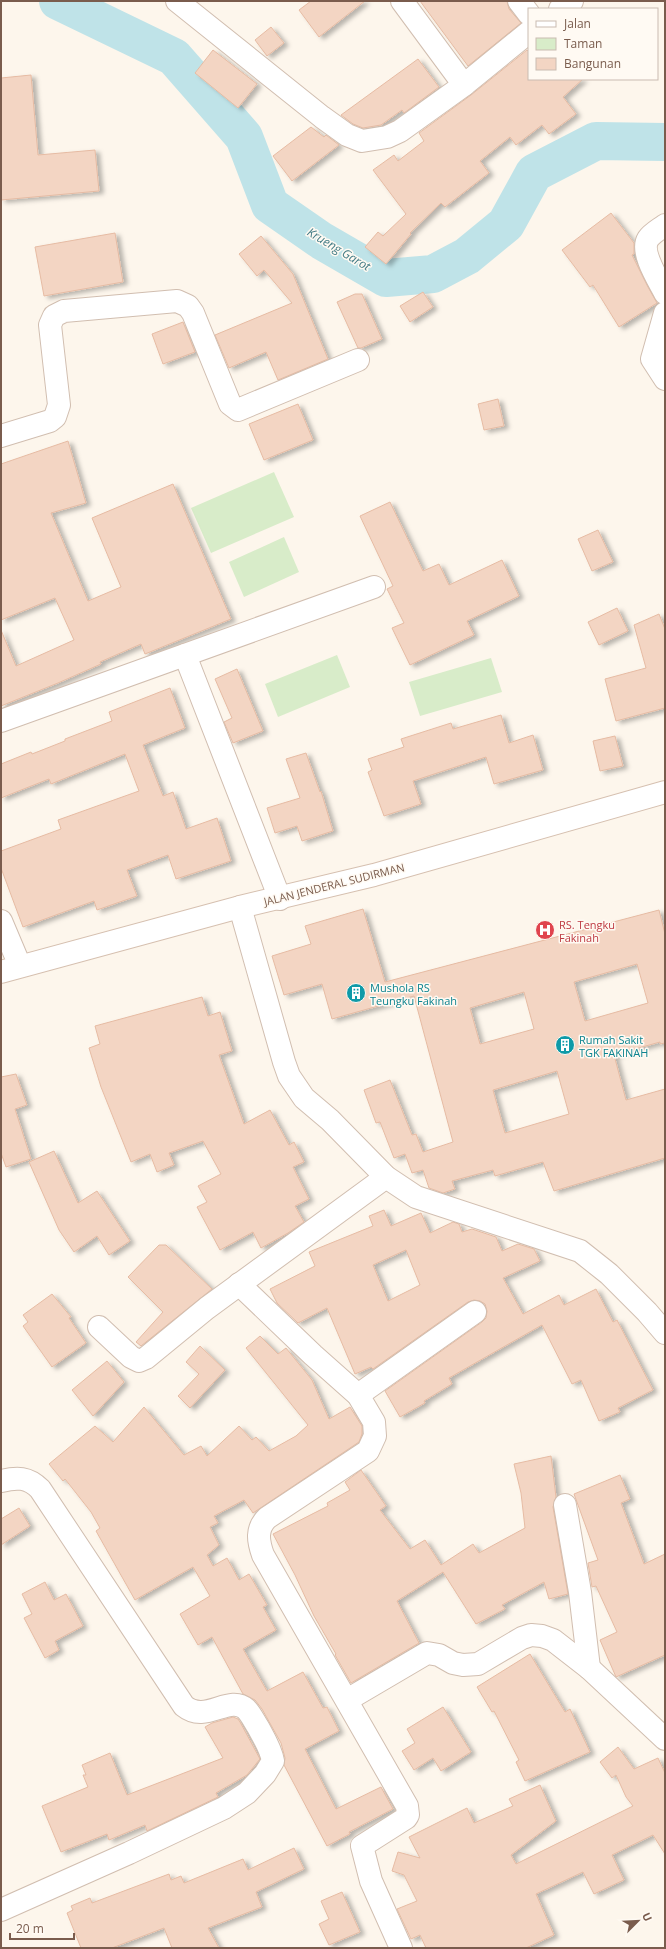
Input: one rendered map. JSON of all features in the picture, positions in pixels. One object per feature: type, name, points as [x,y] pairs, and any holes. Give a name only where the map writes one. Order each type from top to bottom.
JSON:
[{"type":"street","points":[[177,1],[322,117],[347,135],[362,141],[387,137],[400,131],[464,85],[528,33]]},
{"type":"street","points":[[402,1],[464,85]]},
{"type":"street","points":[[519,1],[528,13]]},
{"type":"street","points":[[562,8],[572,1]]},
{"type":"street","points":[[665,225],[649,238],[645,246],[648,258],[665,294]]},
{"type":"street","points":[[1,436],[50,421],[57,413],[59,405],[50,325],[54,316],[64,311],[177,301],[183,303],[193,313],[230,404],[238,410],[358,360]]},
{"type":"street","points":[[665,313],[652,359],[665,379]]},
{"type":"street","points":[[1,721],[374,588]]},
{"type":"street","points":[[185,655],[280,899]]},
{"type":"street","name":"JALAN JENDERAL SUDIRMAN","points":[[10,969],[240,908],[381,873],[665,792]]},
{"type":"street","points":[[240,908],[289,1076],[304,1098],[330,1120],[386,1177],[416,1197],[580,1251],[609,1274],[647,1312],[665,1333]]},
{"type":"street","points":[[1,921],[10,969]]},
{"type":"street","points":[[99,1327],[131,1357],[142,1360],[239,1284],[386,1177]]},
{"type":"street","points":[[239,1284],[313,1355],[358,1395],[374,1422],[375,1436],[368,1452],[267,1518],[260,1528],[258,1536],[263,1555],[409,1809],[406,1818],[362,1846],[371,1881],[401,1948]]},
{"type":"street","points":[[358,1395],[475,1312]]},
{"type":"street","points":[[1,1481],[21,1478],[29,1480],[40,1489],[184,1706],[197,1713],[233,1705],[240,1706],[249,1713],[271,1750],[273,1761],[265,1774],[247,1792],[224,1808],[129,1853],[1,1910]]},
{"type":"street","points":[[565,1506],[580,1592],[589,1668]]},
{"type":"street","points":[[347,1700],[427,1654],[439,1655],[454,1663],[463,1665],[478,1664],[522,1638],[531,1635],[542,1636],[553,1640],[589,1668],[665,1739]]},
{"type":"green space","points":[[274,472],[294,517],[211,553],[191,508]]},
{"type":"green space","points":[[284,537],[299,572],[244,597],[229,562]]},
{"type":"green space","points":[[337,655],[350,687],[278,717],[265,684]]},
{"type":"green space","points":[[491,658],[502,692],[420,716],[409,682]]},
{"type":"building","points":[[311,1],[365,1],[319,37],[299,10]]},
{"type":"building","points":[[420,1],[507,1],[509,9],[521,23],[468,66]]},
{"type":"building","points":[[271,27],[284,43],[267,56],[255,40]]},
{"type":"building","points":[[213,50],[257,84],[238,108],[195,73]]},
{"type":"building","points":[[527,50],[528,80],[582,80],[563,97],[576,114],[549,134],[542,125],[516,145],[510,137],[480,161],[489,173],[445,207],[441,203],[410,233],[411,234],[386,264],[365,247],[378,232],[383,236],[406,214],[373,170],[394,155],[398,161],[424,141],[419,133],[471,95]]},
{"type":"building","points":[[418,59],[439,87],[404,113],[402,110],[381,125],[363,128],[353,124],[341,115]]},
{"type":"building","points":[[31,75],[38,155],[95,150],[99,191],[1,200],[1,78]]},
{"type":"building","points":[[311,127],[324,137],[326,135],[339,145],[292,181],[273,156]]},
{"type":"building","points":[[611,213],[634,243],[634,254],[632,255],[657,303],[619,327],[593,285],[590,287],[562,250]]},
{"type":"building","points":[[115,233],[123,282],[44,296],[35,247]]},
{"type":"building","points":[[261,236],[293,274],[328,359],[278,380],[266,352],[229,368],[215,335],[292,303],[264,270],[257,276],[239,254]]},
{"type":"building","points":[[423,292],[433,307],[410,322],[400,306]]},
{"type":"building","points":[[355,294],[362,294],[382,339],[361,348],[358,348],[337,302]]},
{"type":"building","points":[[183,322],[195,352],[163,364],[152,334]]},
{"type":"building","points":[[498,399],[504,426],[484,430],[478,404]]},
{"type":"building","points":[[298,404],[313,440],[264,460],[249,424]]},
{"type":"building","points":[[68,441],[86,503],[51,513],[88,601],[121,587],[92,518],[173,484],[231,619],[145,654],[141,644],[100,662],[101,664],[1,706],[1,630],[16,666],[74,640],[55,598],[1,620],[1,464]]},
{"type":"building","points":[[390,502],[423,571],[439,564],[449,585],[502,560],[519,596],[467,621],[474,635],[410,665],[392,628],[404,623],[387,589],[393,586],[360,516]]},
{"type":"building","points":[[598,530],[613,562],[592,571],[578,539]]},
{"type":"building","points":[[617,608],[628,631],[599,645],[588,622]]},
{"type":"building","points":[[659,614],[665,629],[665,708],[616,721],[605,679],[646,668],[634,625]]},
{"type":"building","points":[[237,669],[263,731],[233,743],[224,722],[232,718],[215,679]]},
{"type":"building","points":[[170,688],[185,728],[143,745],[163,796],[173,792],[186,829],[217,818],[231,861],[176,879],[168,855],[127,870],[137,896],[97,910],[94,901],[23,927],[1,868],[1,851],[61,829],[58,820],[139,791],[125,754],[51,784],[49,779],[1,798],[1,764],[31,752],[32,754],[65,741],[65,739],[112,721],[109,712]]},
{"type":"building","points":[[501,715],[509,743],[533,735],[543,770],[494,784],[486,757],[413,781],[421,804],[384,816],[368,772],[372,770],[368,759],[404,747],[401,739],[451,723],[453,729]]},
{"type":"building","points":[[615,736],[623,766],[600,771],[593,741]]},
{"type":"building","points":[[306,753],[320,792],[321,791],[333,831],[302,841],[297,826],[275,833],[267,808],[300,798],[286,759]]},
{"type":"building","name":"Rumah Sakit TGK FAKINAH","points":[[363,909],[385,982],[659,910],[665,934],[665,1043],[660,1044],[660,1042],[614,1055],[626,1100],[665,1089],[665,1158],[554,1191],[543,1162],[495,1176],[493,1170],[452,1181],[455,1189],[443,1193],[429,1188],[423,1170],[412,1173],[405,1154],[394,1158],[380,1122],[376,1123],[364,1090],[390,1080],[412,1135],[416,1134],[423,1152],[453,1142],[414,996],[332,1019],[322,984],[284,995],[272,956],[311,944],[305,926]],"holes":[[[637,964],[648,1003],[585,1021],[574,982]],[[524,992],[534,1029],[480,1044],[470,1008]],[[557,1071],[569,1114],[505,1133],[493,1090]]]},
{"type":"building","points":[[202,997],[208,1016],[220,1012],[232,1051],[219,1055],[244,1124],[270,1110],[289,1145],[294,1142],[304,1162],[293,1167],[309,1199],[295,1206],[304,1222],[261,1248],[253,1232],[220,1250],[197,1207],[207,1202],[198,1186],[221,1174],[203,1141],[169,1153],[174,1165],[157,1172],[150,1154],[131,1162],[101,1087],[89,1048],[100,1044],[95,1026]]},
{"type":"building","points":[[16,1074],[27,1105],[15,1109],[31,1159],[6,1167],[1,1153],[1,1077]]},
{"type":"building","points":[[54,1151],[78,1203],[97,1191],[130,1241],[109,1255],[97,1236],[74,1252],[59,1230],[29,1162]]},
{"type":"building","points":[[384,1210],[391,1226],[421,1213],[430,1233],[453,1222],[459,1224],[462,1232],[472,1229],[496,1237],[502,1251],[518,1244],[534,1249],[540,1261],[503,1278],[523,1314],[559,1295],[564,1305],[596,1289],[613,1322],[617,1320],[653,1390],[618,1408],[620,1412],[599,1421],[581,1380],[572,1384],[542,1325],[449,1378],[452,1384],[424,1401],[425,1403],[400,1417],[385,1391],[482,1322],[486,1318],[487,1311],[485,1304],[474,1300],[468,1302],[373,1369],[371,1367],[355,1374],[327,1308],[298,1323],[277,1303],[270,1289],[315,1266],[309,1252],[373,1226],[369,1216]],"holes":[[[406,1250],[420,1285],[388,1301],[373,1265]]]},
{"type":"building","points":[[159,1245],[166,1245],[212,1289],[141,1346],[136,1342],[163,1312],[128,1277]]},
{"type":"building","points":[[52,1294],[71,1317],[69,1318],[86,1343],[52,1367],[23,1326],[28,1322],[23,1315]]},
{"type":"building","points":[[260,1336],[278,1354],[286,1348],[312,1380],[329,1419],[350,1407],[362,1426],[362,1434],[359,1442],[253,1513],[244,1500],[214,1516],[218,1523],[210,1527],[219,1545],[207,1555],[213,1566],[227,1558],[239,1580],[249,1574],[267,1605],[263,1607],[276,1630],[243,1649],[267,1691],[303,1672],[323,1708],[327,1707],[339,1731],[305,1749],[336,1809],[381,1787],[393,1809],[349,1832],[350,1834],[327,1846],[284,1765],[285,1758],[281,1743],[262,1709],[255,1700],[243,1694],[212,1637],[198,1645],[180,1614],[210,1596],[193,1567],[135,1600],[96,1531],[100,1528],[91,1512],[65,1479],[63,1481],[49,1464],[95,1426],[113,1442],[144,1407],[184,1455],[201,1446],[207,1456],[239,1426],[252,1440],[256,1437],[269,1451],[296,1436],[308,1425],[246,1348]]},
{"type":"building","points":[[200,1346],[225,1370],[190,1408],[178,1396],[199,1374],[186,1362]]},
{"type":"building","points":[[107,1361],[124,1382],[93,1416],[72,1390]]},
{"type":"building","points":[[551,1456],[556,1497],[553,1507],[568,1594],[549,1599],[544,1582],[502,1605],[505,1609],[476,1624],[443,1572],[397,1601],[419,1643],[351,1683],[314,1616],[295,1575],[273,1534],[328,1506],[327,1503],[350,1490],[345,1482],[361,1470],[386,1506],[380,1510],[410,1549],[425,1540],[441,1565],[473,1544],[479,1553],[525,1528],[521,1493],[514,1464]]},
{"type":"building","points":[[620,1475],[630,1499],[621,1503],[644,1564],[665,1554],[665,1655],[616,1677],[600,1640],[617,1632],[596,1586],[592,1587],[588,1563],[598,1560],[574,1494]]},
{"type":"building","points":[[19,1508],[30,1526],[1,1545],[1,1519]]},
{"type":"building","points":[[45,1582],[54,1600],[66,1594],[83,1626],[55,1641],[59,1650],[45,1658],[24,1618],[32,1614],[22,1594]]},
{"type":"building","points":[[530,1654],[565,1712],[570,1709],[590,1752],[525,1781],[516,1762],[519,1760],[494,1711],[492,1712],[477,1687]]},
{"type":"building","points":[[443,1707],[471,1752],[441,1771],[433,1758],[414,1770],[402,1751],[415,1743],[407,1729]]},
{"type":"building","points":[[233,1717],[238,1719],[240,1722],[260,1759],[247,1775],[216,1793],[218,1797],[147,1831],[145,1825],[109,1840],[107,1834],[61,1852],[42,1806],[88,1787],[83,1775],[86,1775],[82,1765],[110,1753],[127,1795],[223,1758],[205,1727],[212,1723]]},
{"type":"building","points":[[618,1747],[634,1769],[658,1758],[665,1773],[665,1854],[653,1835],[612,1855],[624,1880],[594,1894],[583,1872],[536,1894],[554,1935],[526,1948],[426,1948],[420,1935],[411,1939],[397,1909],[417,1901],[404,1875],[392,1871],[398,1852],[420,1858],[409,1837],[467,1808],[474,1823],[513,1806],[509,1799],[540,1785],[556,1821],[511,1855],[516,1864],[633,1806],[626,1797],[616,1775],[612,1778],[600,1762]]},
{"type":"building","points":[[294,1848],[304,1869],[256,1892],[262,1907],[208,1928],[219,1948],[172,1948],[164,1928],[112,1948],[81,1948],[67,1913],[73,1910],[71,1906],[90,1898],[92,1903],[169,1874],[171,1880],[181,1876],[184,1883],[243,1859],[248,1870]]},
{"type":"building","points":[[342,1892],[360,1932],[329,1945],[319,1924],[329,1919],[321,1901]]},
{"type":"waterway","name":"Krueng Garot","points":[[58,1],[174,57],[244,137],[270,205],[322,241],[386,278],[433,274],[467,256],[506,224],[534,173],[596,141],[665,142]]},
{"type":"place","name":"RS. Tengku Fakinah","points":[[545,930]]},
{"type":"place","name":"Mushola RS Teungku Fakinah","points":[[356,993]]},
{"type":"place","name":"Rumah Sakit TGK FAKINAH","points":[[565,1045]]}]
